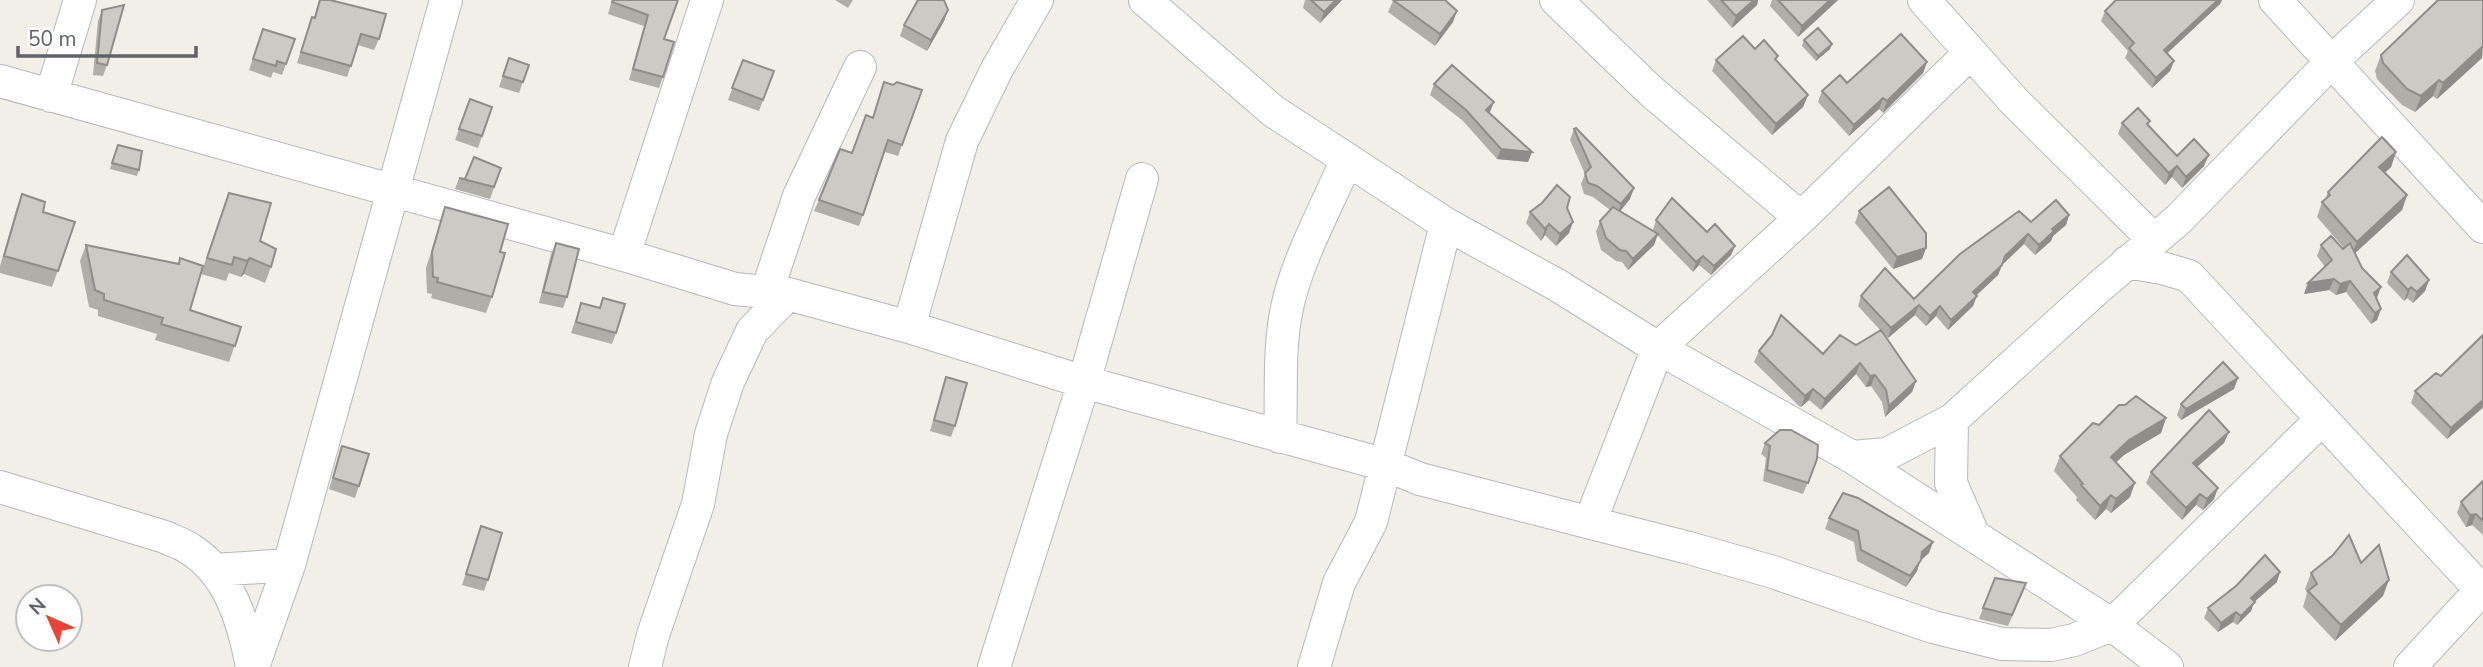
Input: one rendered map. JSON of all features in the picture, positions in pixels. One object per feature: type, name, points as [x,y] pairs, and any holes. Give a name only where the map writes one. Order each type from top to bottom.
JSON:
[{"type":"street","points":[[51,96],[80,0]]},
{"type":"street","points":[[252,667],[289,565],[446,0]]},
{"type":"street","points":[[624,255],[707,0]]},
{"type":"street","points":[[909,327],[962,141],[997,69],[1037,0]]},
{"type":"street","points":[[1556,0],[1653,92],[1801,218]]},
{"type":"street","points":[[1924,0],[2013,100],[2153,239]]},
{"type":"street","points":[[2275,0],[2483,227]]},
{"type":"street","points":[[1852,457],[1887,454],[1952,420],[2127,262],[2179,219],[2332,61],[2398,0]]},
{"type":"street","points":[[1152,3],[1273,111],[1446,224],[1557,285],[1658,348],[1852,457],[2112,625],[2167,667]]},
{"type":"street","points":[[1590,522],[1658,348],[1801,218],[1970,53]]},
{"type":"street","points":[[645,667],[653,635],[698,504],[711,434],[728,382],[752,331],[777,293],[799,197],[860,67]]},
{"type":"street","points":[[0,81],[392,189],[735,289],[777,293],[909,327],[1084,382],[1386,465],[1420,479],[1773,572],[1933,627],[2002,644],[2051,645],[2074,640],[2112,625],[2322,419]]},
{"type":"street","points":[[1280,437],[1283,342],[1287,308],[1297,274],[1347,159]]},
{"type":"street","points":[[993,667],[1084,382],[1142,179]]},
{"type":"street","points":[[2179,219],[2189,276]]},
{"type":"street","points":[[1314,667],[1339,583],[1371,522],[1446,224]]},
{"type":"street","points":[[2127,262],[2189,276],[2482,591],[2410,667]]},
{"type":"street","points":[[735,289],[752,331]]},
{"type":"street","points":[[1952,420],[1951,483],[1973,534]]},
{"type":"street","points":[[0,487],[165,537],[190,549],[215,570],[240,615],[252,667]]},
{"type":"street","points":[[215,570],[289,565]]},
{"type":"building","points":[[320,0],[386,14],[379,39],[361,34],[351,66],[301,52]]},
{"type":"building","points":[[678,0],[664,39],[674,42],[663,77],[633,69],[648,15],[612,2]]},
{"type":"building","points":[[918,0],[944,0],[948,10],[931,40],[904,25]]},
{"type":"building","points":[[1311,0],[1336,0],[1324,12]]},
{"type":"building","points":[[1393,0],[1445,0],[1457,11],[1440,34]]},
{"type":"building","points":[[1721,0],[1754,0],[1736,16]]},
{"type":"building","points":[[1778,0],[1830,0],[1802,26]]},
{"type":"building","points":[[2116,0],[2218,0],[2164,50],[2174,61],[2156,78],[2129,48],[2134,43],[2105,11]]},
{"type":"building","points":[[2438,0],[2483,0],[2483,46],[2443,83],[2439,80],[2421,96],[2407,89],[2383,63],[2381,55]]},
{"type":"building","points":[[124,5],[107,65],[97,63],[102,10]]},
{"type":"building","points":[[1818,28],[1832,44],[1818,56],[1804,40]]},
{"type":"building","points":[[263,29],[295,39],[286,64],[277,61],[276,66],[253,59]]},
{"type":"building","points":[[1901,34],[1927,62],[1887,101],[1883,98],[1854,125],[1822,91],[1840,75],[1847,83]]},
{"type":"building","points":[[1743,36],[1755,49],[1764,40],[1778,56],[1775,59],[1808,95],[1776,124],[1716,60]]},
{"type":"building","points":[[509,58],[529,65],[523,82],[503,76]]},
{"type":"building","points":[[743,60],[774,71],[763,100],[732,88]]},
{"type":"building","points":[[1452,65],[1494,102],[1486,110],[1532,152],[1501,149],[1466,110],[1434,84]]},
{"type":"building","points":[[884,82],[893,85],[897,82],[922,90],[902,145],[888,140],[863,215],[819,200],[840,149],[852,153],[866,115],[873,118]]},
{"type":"building","points":[[470,99],[492,107],[482,136],[459,129]]},
{"type":"building","points":[[2138,108],[2150,121],[2147,124],[2177,156],[2194,139],[2209,155],[2186,177],[2177,166],[2169,173],[2122,123]]},
{"type":"building","points":[[1576,128],[1634,188],[1621,204],[1597,186],[1588,183],[1585,173],[1591,167],[1574,129]]},
{"type":"building","points":[[2382,137],[2396,152],[2379,167],[2407,195],[2357,242],[2322,202],[2330,195],[2328,192]]},
{"type":"building","points":[[118,145],[142,151],[139,170],[112,163]]},
{"type":"building","points":[[474,157],[501,168],[494,187],[459,178],[465,179]]},
{"type":"building","points":[[1557,185],[1570,197],[1567,208],[1573,222],[1560,234],[1549,224],[1545,229],[1530,212],[1542,203]]},
{"type":"building","points":[[1889,187],[1926,233],[1926,248],[1897,257],[1859,211]]},
{"type":"building","points":[[229,193],[271,203],[260,241],[276,249],[271,267],[250,258],[247,261],[234,257],[232,265],[207,258]]},
{"type":"building","points":[[22,194],[45,202],[43,212],[75,222],[58,271],[4,256]]},
{"type":"building","points":[[1672,198],[1707,232],[1715,224],[1735,246],[1714,266],[1703,256],[1696,262],[1656,220]]},
{"type":"building","points":[[2056,200],[2069,215],[2052,229],[2054,231],[2039,245],[2028,234],[2005,256],[2002,265],[1973,292],[1977,296],[1951,320],[1940,306],[1930,316],[1919,305],[1891,328],[1861,296],[1885,268],[1914,299],[1960,254],[2019,211],[2031,222]]},
{"type":"building","points":[[445,207],[508,224],[500,252],[505,253],[492,297],[437,282],[438,278],[433,277],[432,252]]},
{"type":"building","points":[[1613,207],[1658,234],[1633,259],[1606,238],[1600,221]]},
{"type":"building","points":[[2331,236],[2343,249],[2350,243],[2362,268],[2381,287],[2374,293],[2381,309],[2375,313],[2350,281],[2340,284],[2334,279],[2308,283],[2332,260],[2321,245]]},
{"type":"building","points":[[556,243],[579,249],[567,297],[543,292]]},
{"type":"building","points":[[86,245],[179,264],[180,258],[203,266],[190,310],[241,327],[235,346],[161,324],[163,318],[104,300],[104,294],[95,290]]},
{"type":"building","points":[[2407,255],[2429,280],[2417,292],[2411,287],[2408,290],[2391,272]]},
{"type":"building","points":[[603,298],[625,304],[616,333],[576,322],[581,303],[600,308]]},
{"type":"building","points":[[1781,315],[1823,354],[1840,335],[1856,345],[1881,330],[1916,381],[1889,406],[1886,390],[1875,375],[1870,376],[1860,363],[1825,399],[1813,389],[1805,396],[1759,351],[1772,335]]},
{"type":"building","points":[[2483,335],[2483,400],[2451,428],[2415,391],[2436,373],[2441,376]]},
{"type":"building","points":[[2223,362],[2238,378],[2186,409],[2181,404]]},
{"type":"building","points":[[946,377],[967,383],[955,426],[934,420]]},
{"type":"building","points":[[2136,396],[2166,418],[2129,440],[2111,457],[2135,483],[2116,499],[2111,495],[2100,506],[2060,456],[2093,423],[2099,425],[2119,405],[2125,405]]},
{"type":"building","points":[[2209,410],[2229,432],[2193,463],[2218,488],[2207,499],[2200,494],[2186,508],[2151,472]]},
{"type":"building","points":[[1780,430],[1791,430],[1818,445],[1817,459],[1808,483],[1767,470],[1770,446],[1765,443]]},
{"type":"building","points":[[342,446],[369,454],[359,486],[333,478]]},
{"type":"building","points":[[2483,481],[2483,521],[2476,514],[2470,515],[2461,502]]},
{"type":"building","points":[[1843,493],[1858,498],[1933,542],[1922,552],[1921,560],[1910,576],[1861,550],[1858,531],[1829,518]]},
{"type":"building","points":[[481,526],[502,533],[488,580],[466,574]]},
{"type":"building","points":[[2349,535],[2361,563],[2379,545],[2389,580],[2341,625],[2308,591],[2317,584],[2311,573],[2333,555]]},
{"type":"building","points":[[2265,555],[2280,572],[2251,598],[2255,602],[2241,616],[2236,612],[2221,623],[2208,608],[2236,586]]},
{"type":"building","points":[[1995,578],[2026,583],[2012,615],[1983,608]]}]
